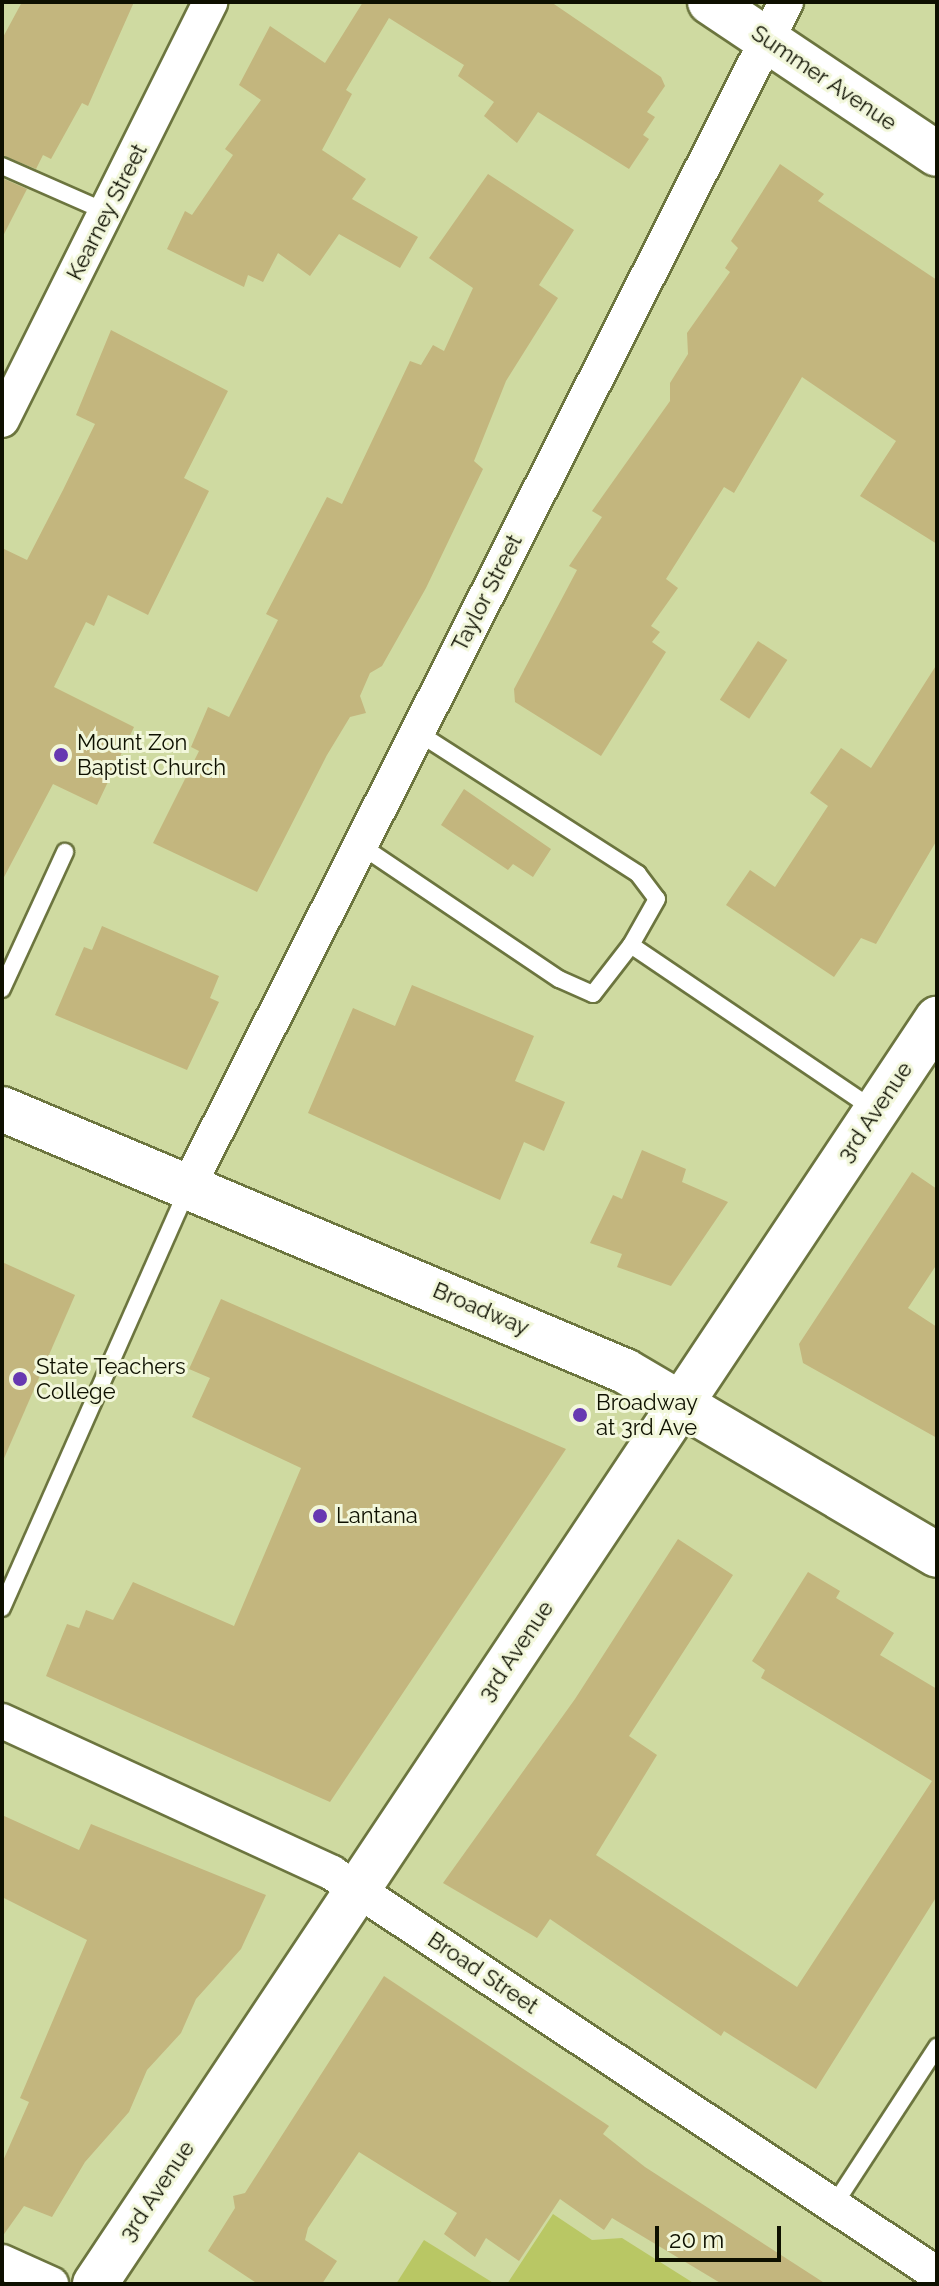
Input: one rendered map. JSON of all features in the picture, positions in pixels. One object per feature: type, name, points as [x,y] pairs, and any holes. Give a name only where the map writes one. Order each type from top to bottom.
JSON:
[{"type":"street","name":"Kearney Street","points":[[2,420],[210,2]]},
{"type":"street","name":"Summer Avenue","points":[[710,2],[775,20],[937,154]]},
{"type":"street","name":"Taylor Street","points":[[189,1185],[775,20]]},
{"type":"street","name":"3rd Avenue","points":[[95,2284],[937,1019]]},
{"type":"street","name":"Broadway","points":[[2,1109],[189,1185],[682,1402],[937,1555]]},
{"type":"street","name":"Broad Street","points":[[2,1721],[264,1836],[357,1890],[937,2274]]},
{"type":"street","points":[[2,2262],[51,2284]]},
{"type":"lane","points":[[2,166],[107,212]]},
{"type":"lane","points":[[360,845],[559,979],[593,994],[631,945],[657,899],[638,874],[417,732]]},
{"type":"lane","points":[[2,989],[65,852]]},
{"type":"lane","points":[[631,945],[876,1111]]},
{"type":"lane","points":[[2,1608],[189,1185]]},
{"type":"lane","points":[[834,2205],[937,2047]]},
{"type":"green space","points":[[553,2214],[592,2240],[622,2238],[695,2284],[507,2284]]},
{"type":"green space","points":[[424,2240],[495,2284],[396,2284]]},
{"type":"building","points":[[22,2],[134,2],[88,106],[82,103],[51,159],[43,155],[36,169],[2,155],[2,39]]},
{"type":"building","points":[[363,2],[551,2],[661,77],[665,86],[647,112],[655,117],[643,135],[649,139],[629,169],[538,112],[517,143],[484,116],[494,102],[458,76],[464,65],[389,18],[346,90],[352,94],[322,150],[366,179],[352,199],[418,237],[400,268],[339,234],[310,276],[278,253],[263,282],[248,275],[244,287],[167,249],[185,211],[192,215],[233,155],[225,149],[261,100],[239,85],[270,26],[325,63]]},
{"type":"building","points":[[780,164],[824,194],[818,201],[937,280],[937,544],[860,496],[896,441],[802,377],[734,493],[724,487],[666,579],[678,588],[651,626],[660,632],[652,642],[666,652],[601,756],[515,702],[514,689],[577,570],[569,566],[602,517],[592,511],[670,401],[670,383],[688,354],[687,333],[730,272],[725,268],[738,248],[731,241]]},
{"type":"building","points":[[488,174],[574,230],[539,285],[558,298],[506,381],[474,461],[483,469],[426,588],[382,666],[370,673],[360,696],[366,713],[350,717],[327,755],[257,892],[153,843],[199,751],[191,747],[208,707],[229,717],[278,620],[266,614],[327,497],[342,504],[410,361],[421,365],[433,345],[444,351],[473,288],[429,258]]},
{"type":"building","points":[[2,178],[27,189],[2,238]]},
{"type":"building","points":[[111,330],[228,391],[184,478],[209,491],[148,615],[108,595],[94,626],[86,622],[54,687],[134,727],[97,805],[53,784],[2,881],[2,548],[27,560],[63,490],[95,424],[76,415]]},
{"type":"building","points":[[758,641],[787,660],[749,719],[720,700]]},
{"type":"building","points":[[937,664],[937,840],[876,944],[861,938],[834,977],[726,905],[750,870],[775,887],[828,806],[810,793],[841,748],[871,768]]},
{"type":"building","points":[[464,789],[551,849],[533,877],[513,864],[508,870],[441,825]]},
{"type":"building","points":[[102,926],[219,976],[210,998],[219,1002],[187,1070],[55,1015],[84,947],[92,950]]},
{"type":"building","points":[[412,985],[534,1036],[515,1081],[565,1102],[544,1151],[524,1142],[500,1200],[308,1113],[353,1008],[395,1026]]},
{"type":"building","points":[[642,1150],[686,1169],[682,1182],[728,1202],[671,1286],[617,1267],[622,1254],[590,1243],[613,1195],[622,1199]]},
{"type":"building","points":[[912,1172],[937,1189],[937,1264],[908,1308],[937,1327],[937,1438],[803,1363],[799,1344]]},
{"type":"building","name":"State Teachers College","points":[[2,1262],[75,1295],[2,1463]]},
{"type":"building","name":"Lantana","points":[[221,1299],[566,1449],[330,1802],[46,1676],[67,1624],[79,1628],[86,1610],[113,1620],[133,1582],[234,1626],[301,1468],[192,1417],[210,1378],[189,1369]]},
{"type":"building","points":[[678,1539],[733,1575],[629,1736],[657,1755],[596,1855],[797,1987],[932,1781],[761,1678],[765,1670],[752,1661],[808,1572],[840,1591],[836,1598],[894,1633],[880,1655],[937,1689],[937,1896],[816,2089],[724,2031],[721,2036],[550,1919],[537,1938],[443,1883],[575,1699]]},
{"type":"building","points":[[2,1815],[79,1850],[91,1824],[266,1895],[241,1949],[196,1999],[181,2033],[147,2070],[129,2112],[85,2162],[52,2217],[24,2206],[2,2237],[2,2163],[29,2102],[20,2098],[87,1940],[2,1897]]},
{"type":"building","points":[[384,1976],[609,2126],[603,2134],[645,2167],[826,2284],[722,2284],[612,2218],[604,2230],[560,2199],[519,2261],[486,2238],[475,2257],[444,2234],[457,2213],[359,2152],[308,2228],[305,2240],[337,2261],[322,2284],[258,2284],[208,2251],[235,2208],[233,2196],[245,2193]]},
{"type":"place","name":"Mount Zon Baptist Church","points":[[61,755]]},
{"type":"place","name":"State Teachers College","points":[[20,1379]]},
{"type":"place","name":"Broadway at 3rd Ave","points":[[580,1415]]},
{"type":"place","name":"Lantana","points":[[320,1516]]}]
